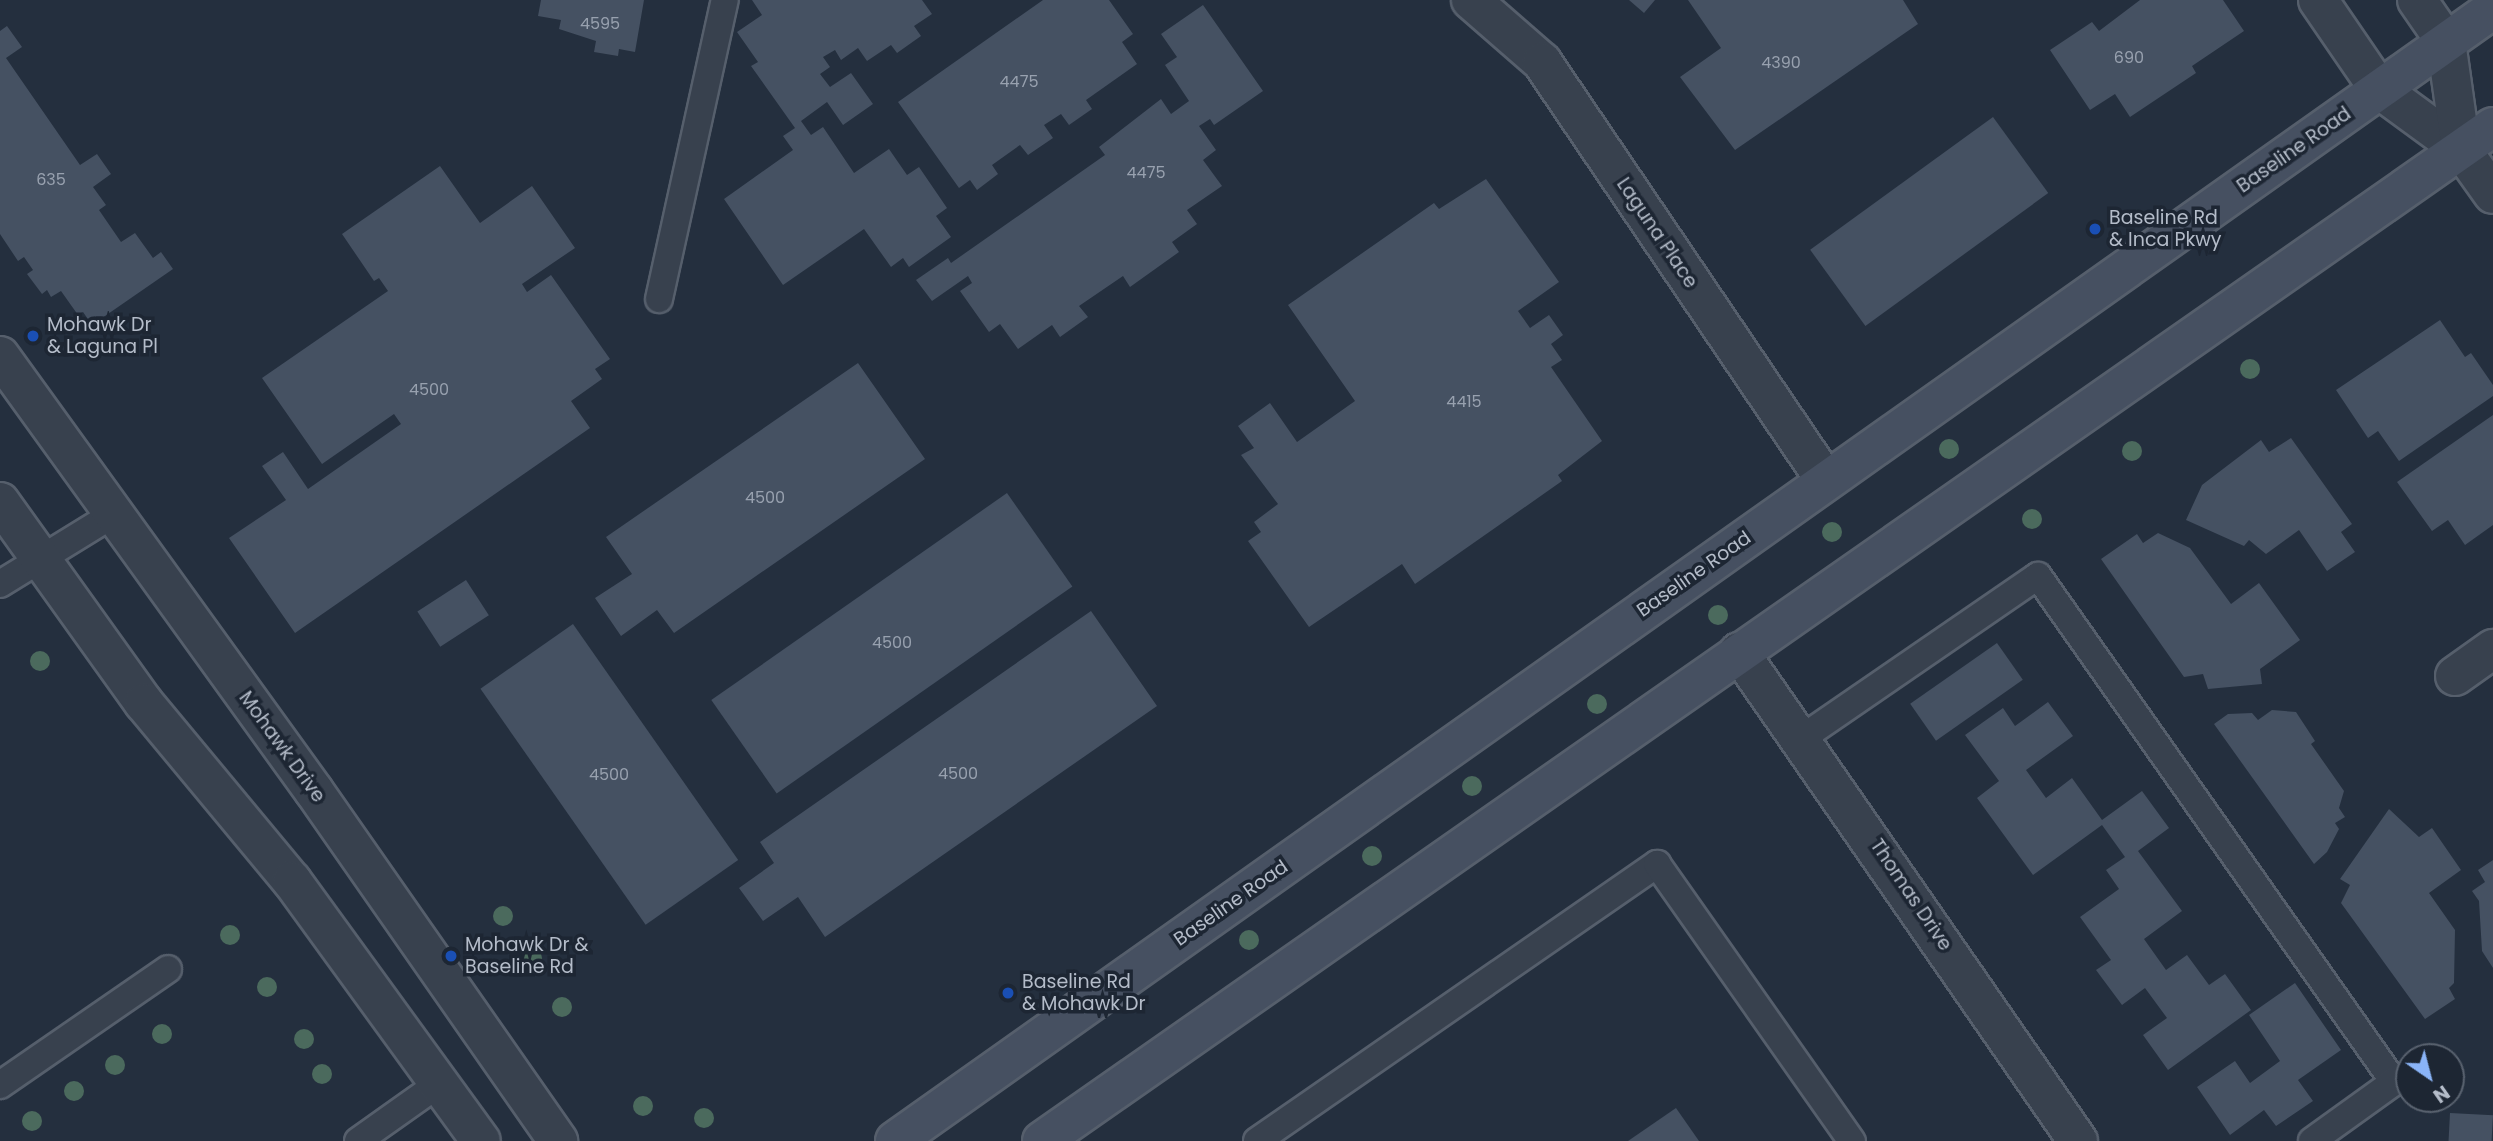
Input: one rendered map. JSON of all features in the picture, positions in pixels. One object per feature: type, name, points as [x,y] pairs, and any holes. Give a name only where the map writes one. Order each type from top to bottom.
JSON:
[{"type":"main road","name":"Baseline Road","points":[[895,1141],[2493,9]]},
{"type":"main road","points":[[1042,1141],[2493,127]]},
{"type":"street","name":"Laguna Place","points":[[1471,0],[1542,62],[1826,481]]},
{"type":"street","points":[[2318,0],[2379,89],[2461,149],[2493,194]]},
{"type":"street","points":[[2417,0],[2446,42],[2461,149]]},
{"type":"street","name":"Mohawk Drive","points":[[0,356],[558,1141]]},
{"type":"street","points":[[0,502],[144,703],[292,881],[481,1141]]},
{"type":"street","points":[[2455,676],[2493,649]]},
{"type":"street","name":"Thomas Drive","points":[[1740,652],[1802,738],[2078,1141]]},
{"type":"lane","points":[[659,299],[725,0]]},
{"type":"lane","points":[[0,584],[39,557],[114,514]]},
{"type":"lane","points":[[1802,738],[2038,576],[2394,1082],[2312,1141]]},
{"type":"lane","points":[[1256,1141],[1657,864],[1852,1141]]},
{"type":"lane","points":[[0,1085],[168,969]]},
{"type":"lane","points":[[358,1141],[440,1083]]},
{"type":"building","points":[[541,0],[644,0],[635,52],[619,49],[618,56],[594,52],[596,41],[559,29],[561,20],[538,16]]},
{"type":"building","points":[[752,0],[922,0],[932,14],[914,26],[921,36],[897,53],[891,45],[867,61],[858,48],[841,60],[835,50],[823,57],[830,67],[820,74],[830,87],[851,73],[873,104],[843,125],[827,102],[801,121],[811,135],[823,127],[854,173],[889,149],[907,175],[919,167],[947,208],[936,216],[951,237],[909,267],[903,258],[891,267],[864,229],[783,285],[724,199],[793,150],[783,136],[795,128],[751,66],[758,62],[737,32],[762,15]]},
{"type":"building","points":[[1043,0],[1109,0],[1133,34],[1122,42],[1137,64],[1086,100],[1092,109],[1069,125],[1061,114],[1044,125],[1053,138],[1028,155],[1020,145],[992,165],[998,174],[977,190],[970,180],[959,188],[898,102]]},
{"type":"building","points":[[1629,0],[1655,0],[1644,13]]},
{"type":"building","points":[[1688,0],[1903,0],[1918,24],[1735,150],[1680,77],[1721,48]]},
{"type":"building","points":[[2140,0],[2223,0],[2244,31],[2192,66],[2196,73],[2130,117],[2115,94],[2090,110],[2050,50],[2092,22],[2099,31]]},
{"type":"building","points":[[1203,5],[1263,91],[1214,125],[1210,119],[1199,126],[1216,150],[1203,160],[1222,186],[1187,210],[1197,224],[1172,242],[1179,252],[1130,287],[1123,276],[1079,306],[1088,317],[1060,337],[1052,325],[1018,349],[1000,324],[989,332],[960,291],[972,283],[968,276],[932,301],[916,280],[948,258],[951,263],[1105,155],[1099,147],[1161,99],[1171,114],[1189,101],[1165,65],[1177,57],[1161,34]]},
{"type":"building","points":[[7,26],[22,47],[6,58],[80,165],[97,154],[111,174],[93,187],[106,205],[99,210],[121,242],[135,233],[153,258],[161,252],[173,269],[92,325],[83,312],[78,315],[61,291],[51,297],[47,290],[42,294],[27,274],[33,270],[24,257],[18,261],[0,234],[0,31]]},
{"type":"building","points":[[1993,117],[2048,193],[1865,326],[1810,250]]},
{"type":"building","points":[[440,166],[480,223],[532,186],[575,248],[522,284],[527,292],[551,275],[610,359],[595,369],[602,379],[571,401],[590,428],[295,633],[229,538],[286,500],[262,466],[283,452],[308,489],[401,424],[394,414],[322,464],[262,378],[388,291],[379,278],[374,281],[342,234]]},
{"type":"building","points":[[1486,179],[1559,282],[1518,311],[1530,328],[1549,315],[1563,335],[1551,344],[1562,360],[1551,367],[1602,441],[1558,475],[1562,481],[1415,584],[1402,564],[1309,627],[1248,541],[1261,532],[1254,522],[1278,504],[1241,455],[1254,448],[1238,426],[1270,403],[1297,442],[1355,401],[1288,305],[1434,203],[1439,209]]},
{"type":"building","points":[[2440,320],[2465,357],[2471,353],[2493,385],[2493,396],[2399,461],[2378,431],[2368,438],[2336,390]]},
{"type":"building","points":[[858,363],[925,459],[674,633],[657,610],[621,636],[595,598],[632,574],[606,537]]},
{"type":"building","points":[[2493,415],[2493,525],[2465,545],[2448,520],[2432,531],[2397,482]]},
{"type":"building","points":[[2291,438],[2352,524],[2341,532],[2355,552],[2327,571],[2299,530],[2266,554],[2249,540],[2244,546],[2186,520],[2202,485],[2261,440],[2269,452]]},
{"type":"building","points":[[1007,493],[1072,586],[777,793],[711,700]]},
{"type":"building","points":[[2158,533],[2190,548],[2231,604],[2259,583],[2300,640],[2260,669],[2262,684],[2208,689],[2203,674],[2184,677],[2101,559],[2137,534],[2143,543]]},
{"type":"building","points":[[466,580],[489,615],[440,647],[417,612]]},
{"type":"building","points":[[1091,611],[1157,706],[825,937],[798,897],[763,921],[739,888],[774,863],[760,842]]},
{"type":"building","points":[[573,624],[738,860],[646,925],[480,689]]},
{"type":"building","points":[[1997,643],[2023,680],[1936,741],[1910,704]]},
{"type":"building","points":[[2048,702],[2073,736],[2026,770],[2046,798],[2072,778],[2102,820],[2142,791],[2169,828],[2138,851],[2182,911],[2144,939],[2166,970],[2187,955],[2209,985],[2225,974],[2251,1010],[2168,1070],[2143,1035],[2167,1018],[2145,988],[2122,1005],[2096,970],[2111,960],[2080,917],[2119,889],[2106,870],[2125,857],[2102,825],[2033,875],[1977,798],[1999,781],[1965,735],[2003,708],[2015,726]]},
{"type":"building","points":[[2272,710],[2296,712],[2315,741],[2311,744],[2344,791],[2339,808],[2345,817],[2335,823],[2339,829],[2327,852],[2314,864],[2214,724],[2228,714],[2252,713],[2258,720]]},
{"type":"building","points":[[2389,809],[2419,837],[2432,828],[2461,870],[2429,893],[2455,930],[2454,983],[2449,988],[2455,999],[2425,1019],[2341,903],[2350,885],[2340,879]]},
{"type":"building","points":[[2493,860],[2493,968],[2482,951],[2479,901],[2472,891],[2485,882],[2478,870]]},
{"type":"building","points":[[2295,983],[2341,1050],[2298,1080],[2313,1101],[2276,1126],[2264,1110],[2230,1135],[2197,1087],[2235,1061],[2250,1083],[2280,1061],[2249,1015]]},
{"type":"building","points":[[1676,1108],[1699,1141],[1628,1141]]},
{"type":"building","points":[[2450,1113],[2493,1115],[2492,1141],[2449,1141]]},
{"type":"place","name":"Baseline Rd & Inca Pkwy","points":[[2095,229]]},
{"type":"place","name":"Mohawk Dr & Laguna Pl","points":[[33,336]]},
{"type":"place","name":"Mohawk Dr & Baseline Rd","points":[[451,956]]},
{"type":"place","name":"Baseline Rd & Mohawk Dr","points":[[1008,993]]}]
